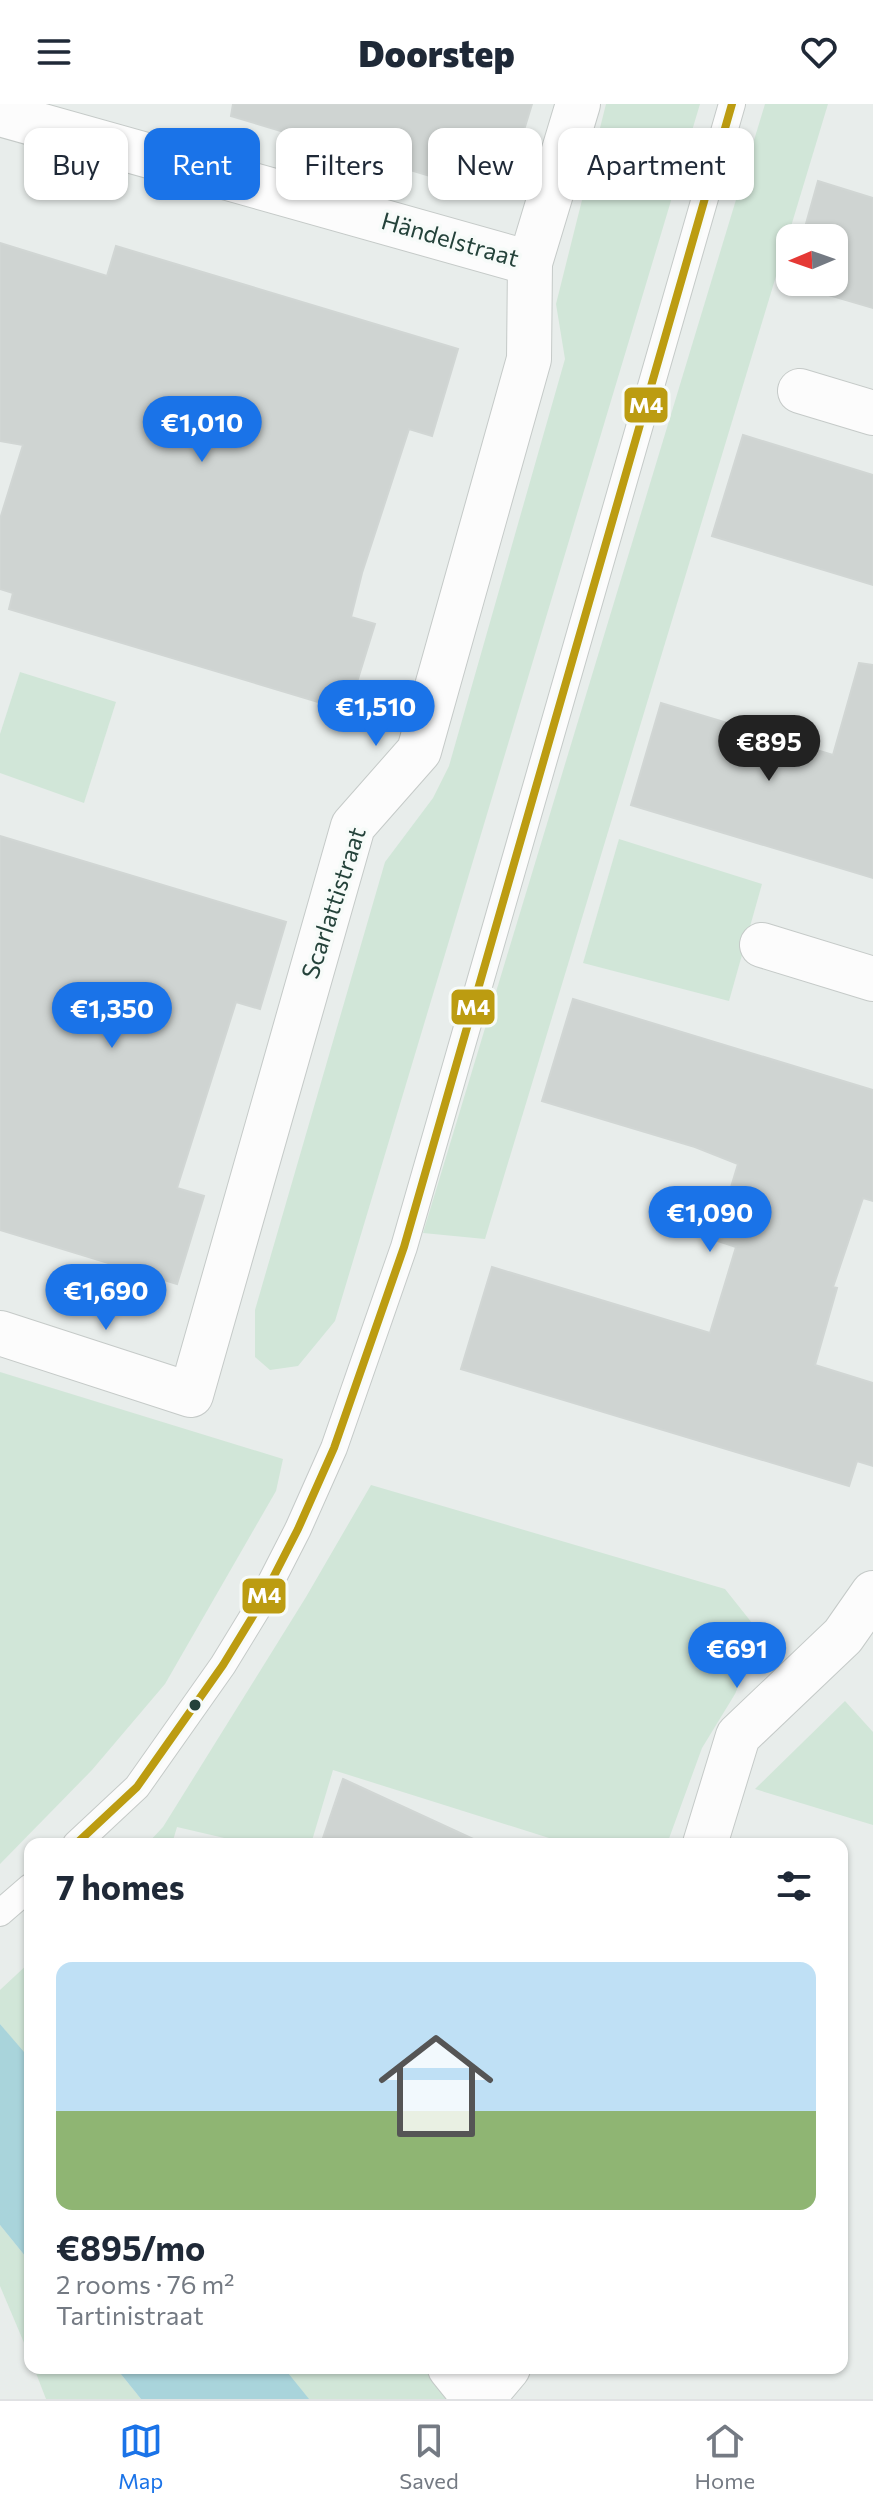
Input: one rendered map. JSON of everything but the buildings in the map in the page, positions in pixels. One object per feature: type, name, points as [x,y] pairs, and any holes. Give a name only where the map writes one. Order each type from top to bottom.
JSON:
[{"type":"street","name":"Scarlattistraat","points":[[0,1333],[191,1395],[353,826],[419,751],[529,359],[530,263],[578,104]]},
{"type":"street","name":"Händelstraat","points":[[0,114],[530,263]]},
{"type":"street","points":[[800,391],[873,413]]},
{"type":"street","points":[[762,945],[873,979]]},
{"type":"street","points":[[707,1838],[738,1736],[843,1636],[873,1593]]},
{"type":"street","points":[[455,2374],[475,2399]]},
{"type":"street","points":[[482,2399],[503,2374]]},
{"type":"lane","points":[[82,1838],[137,1787],[223,1665],[256,1611],[298,1529],[334,1448],[404,1247],[732,104]]},
{"type":"green space","points":[[606,104],[700,104],[693,128],[600,128]]},
{"type":"green space","points":[[765,104],[828,104],[792,224],[776,224],[776,276],[485,1239],[423,1233],[736,200],[754,200],[754,140]]},
{"type":"green space","points":[[582,200],[671,200],[335,1321],[298,1366],[270,1370],[255,1357],[255,1310],[385,862],[433,798],[449,766],[565,359],[556,304]]},
{"type":"green space","points":[[20,672],[116,702],[84,803],[0,773],[0,734]]},
{"type":"green space","points":[[619,839],[762,884],[729,1001],[583,963]]},
{"type":"green space","points":[[0,1372],[283,1459],[276,1491],[165,1684],[92,1770],[0,1864]]},
{"type":"green space","points":[[371,1485],[725,1589],[760,1633],[735,1694],[702,1748],[669,1838],[549,1838],[333,1770],[313,1838],[224,1838],[177,1827],[174,1838],[153,1838],[163,1827],[306,1597]]},
{"type":"green space","points":[[845,1701],[873,1732],[873,1825],[755,1789]]},
{"type":"green space","points":[[24,1968],[24,2054],[0,2024],[0,1990]]},
{"type":"green space","points":[[0,2225],[24,2255],[24,2343],[0,2286]]},
{"type":"green space","points":[[36,2374],[121,2374],[141,2399],[46,2399]]},
{"type":"green space","points":[[286,2374],[430,2374],[450,2399],[306,2399]]},
{"type":"water","points":[[0,2024],[24,2052],[24,2255],[0,2225]]},
{"type":"water","points":[[121,2374],[289,2374],[309,2399],[141,2399]]},
{"type":"transit line","name":"M4","points":[[82,1838],[137,1787],[223,1665],[256,1611],[298,1529],[334,1448],[404,1247],[732,104]]}]
